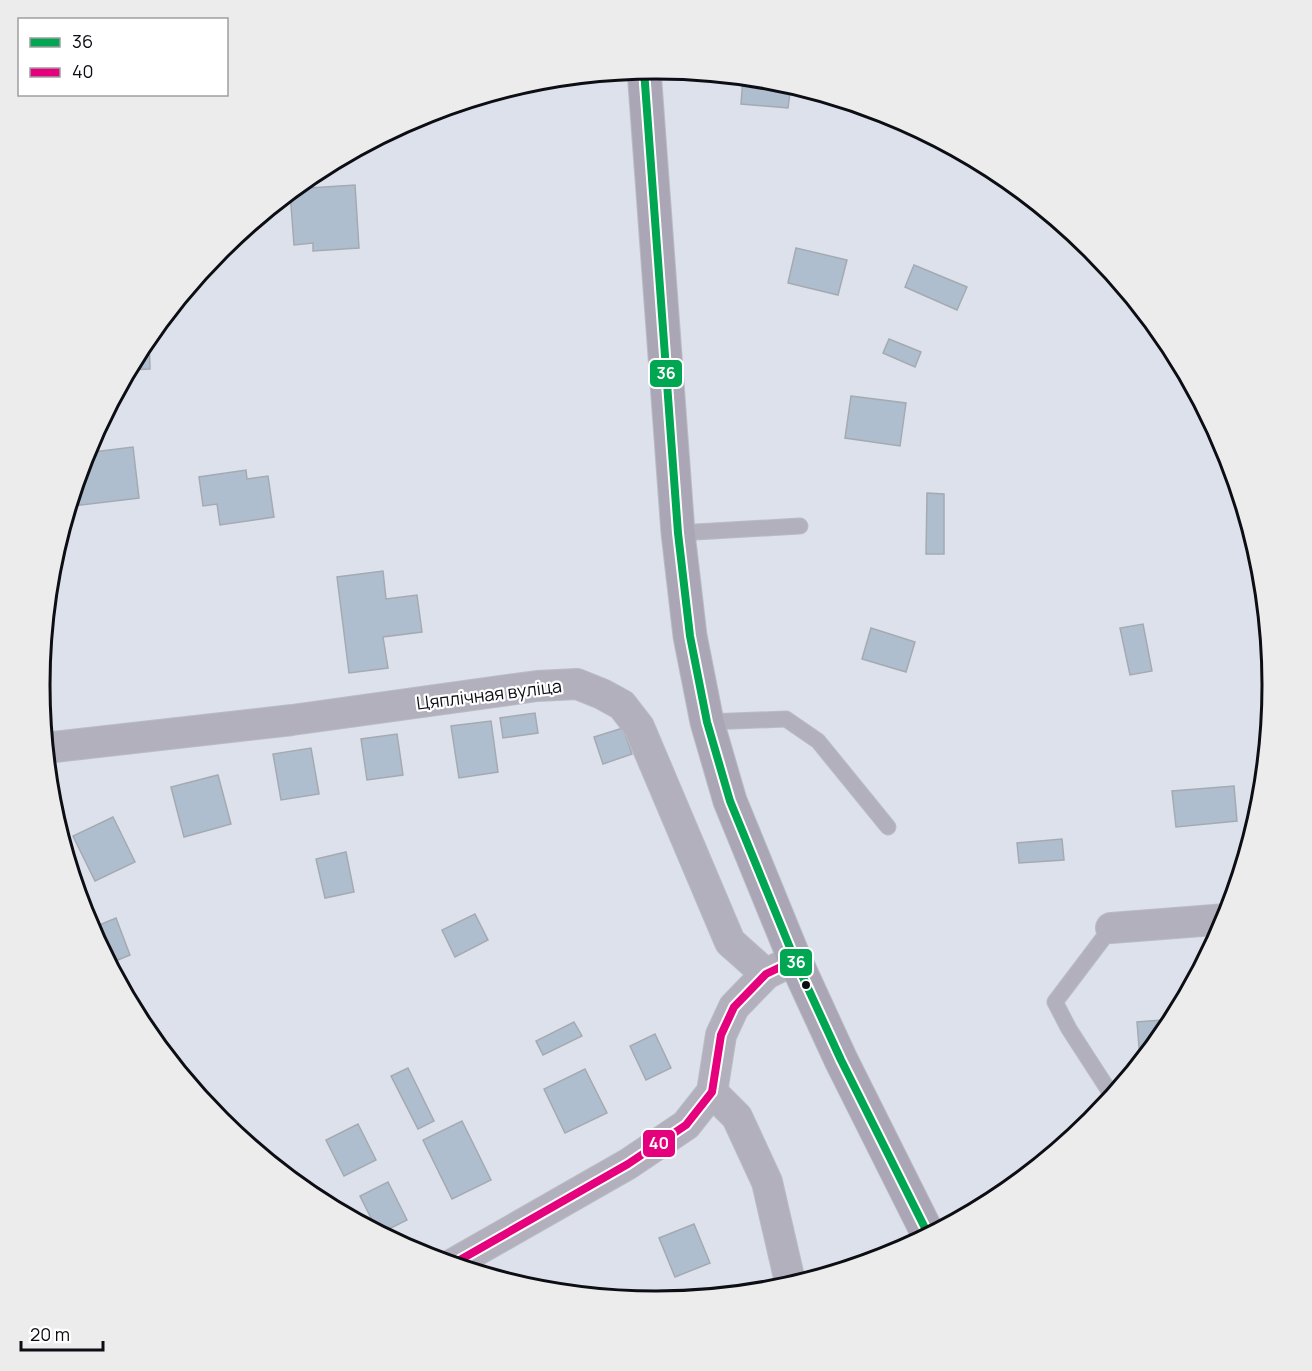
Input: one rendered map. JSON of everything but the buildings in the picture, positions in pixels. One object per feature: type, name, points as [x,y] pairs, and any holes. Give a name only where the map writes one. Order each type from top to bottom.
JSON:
[{"type":"main road","points":[[645,79],[678,533],[690,636],[707,722],[730,801],[795,960],[846,1070],[925,1228]]},
{"type":"street","name":"Цяплічная вуліца","points":[[53,747],[292,720],[537,686],[577,684],[622,705],[639,727],[730,942],[766,974]]},
{"type":"street","points":[[1111,928],[1215,920]]},
{"type":"street","points":[[460,1260],[628,1164],[687,1125],[712,1092],[721,1035],[734,1007],[766,974],[795,960]]},
{"type":"street","points":[[712,1092],[737,1117],[767,1182],[789,1277]]},
{"type":"lane","points":[[678,533],[800,526]]},
{"type":"lane","points":[[707,722],[786,719],[818,741],[888,827]]},
{"type":"lane","points":[[1108,1089],[1069,1029],[1055,1002],[1111,928]]},
{"type":"transit line","name":"36","points":[[645,79],[678,533],[690,636],[707,722],[730,801],[795,960],[841,1060],[925,1228]]},
{"type":"transit line","name":"40","points":[[460,1260],[628,1164],[686,1125],[712,1092],[721,1035],[734,1007],[766,974],[795,960]]}]
